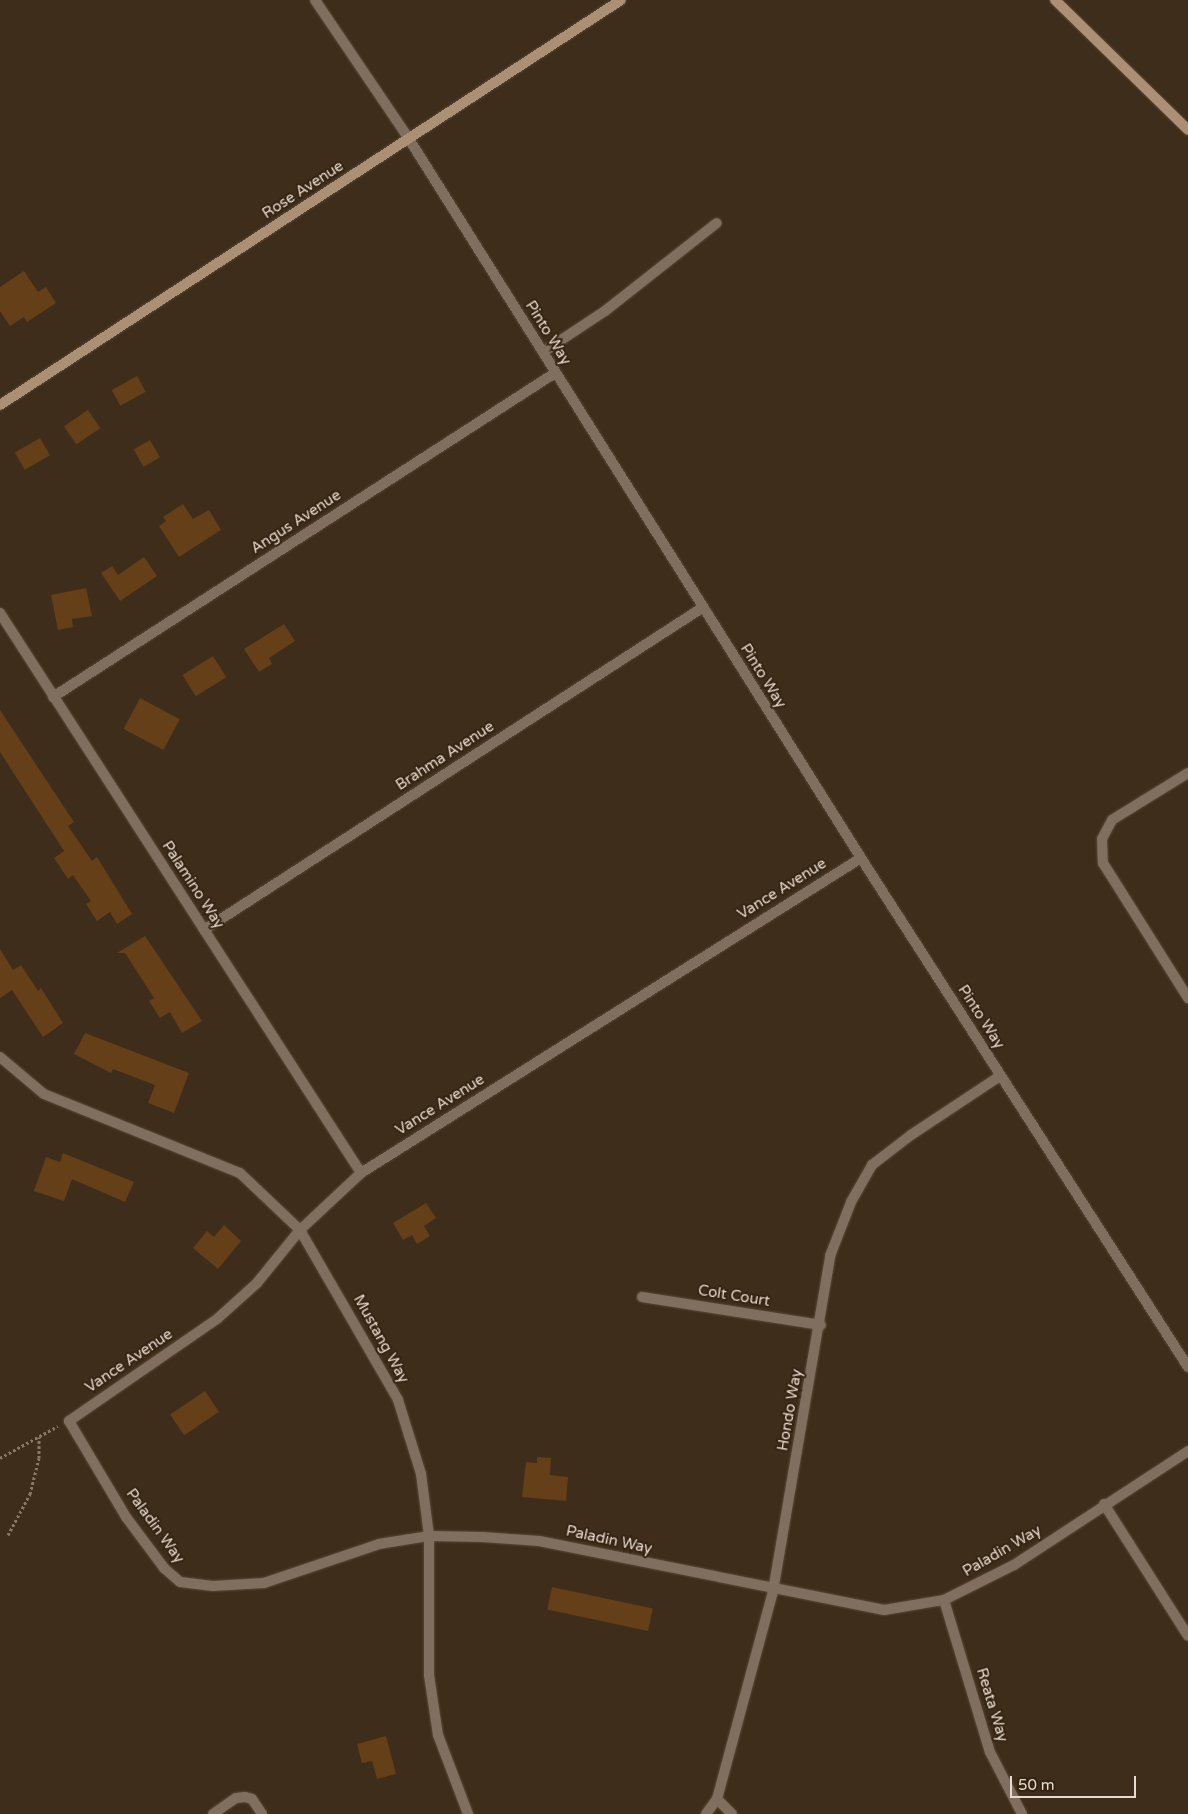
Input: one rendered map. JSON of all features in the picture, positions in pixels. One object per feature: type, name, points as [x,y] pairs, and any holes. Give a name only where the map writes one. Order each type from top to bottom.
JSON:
[{"type":"street","name":"Pinto Way","points":[[315,0],[409,139],[702,608],[1000,1076],[1188,1366]]},
{"type":"street","name":"Rose Avenue","points":[[0,404],[621,0]]},
{"type":"street","points":[[1055,0],[1188,130]]},
{"type":"street","points":[[542,352],[605,311],[717,223]]},
{"type":"street","name":"Angus Avenue","points":[[53,697],[555,372]]},
{"type":"street","name":"Brahma Avenue","points":[[204,930],[702,608]]},
{"type":"street","name":"Palamino Way","points":[[0,613],[361,1173]]},
{"type":"street","points":[[1188,773],[1112,820],[1102,839],[1102,863],[1188,998]]},
{"type":"street","name":"Vance Avenue","points":[[68,1421],[217,1319],[257,1283],[300,1230],[361,1173],[861,858]]},
{"type":"street","name":"Mustang Way","points":[[0,1057],[44,1094],[240,1173],[300,1230],[398,1400],[421,1474],[429,1536],[429,1675],[438,1735],[468,1814]]},
{"type":"street","name":"Hondo Way","points":[[706,1814],[717,1799],[772,1591],[820,1325],[830,1256],[851,1202],[872,1166],[910,1135],[1000,1076]]},
{"type":"street","name":"Colt Court","points":[[642,1298],[820,1325]]},
{"type":"street","name":"Paladin Way","points":[[68,1421],[126,1517],[164,1568],[180,1582],[213,1586],[264,1583],[379,1544],[429,1536],[539,1540],[772,1591],[884,1610],[944,1600],[1014,1565],[1104,1504],[1188,1451]]},
{"type":"street","points":[[1104,1504],[1188,1636]]},
{"type":"street","name":"Reata Way","points":[[944,1600],[990,1752],[1022,1814]]},
{"type":"street","points":[[213,1814],[236,1798],[245,1797],[252,1799],[262,1814]]},
{"type":"street","points":[[717,1799],[732,1814]]},
{"type":"path","points":[[0,1458],[68,1421]]},
{"type":"path","points":[[8,1535],[30,1494],[39,1458],[39,1437]]},
{"type":"building","points":[[24,271],[38,292],[46,287],[56,303],[27,322],[24,317],[10,326],[0,311],[0,287]]},
{"type":"building","points":[[137,376],[146,392],[120,406],[112,390]]},
{"type":"building","points":[[88,410],[100,428],[76,444],[64,426]]},
{"type":"building","points":[[40,438],[50,455],[25,470],[15,452]]},
{"type":"building","points":[[150,440],[160,457],[144,467],[134,450]]},
{"type":"building","points":[[183,504],[193,519],[209,510],[221,530],[179,557],[159,526],[166,521],[163,517]]},
{"type":"building","points":[[144,557],[157,576],[120,601],[101,573],[112,566],[118,575]]},
{"type":"building","points":[[86,588],[92,616],[72,619],[73,627],[58,630],[51,595]]},
{"type":"building","points":[[284,624],[295,641],[269,658],[272,664],[259,672],[244,649]]},
{"type":"building","points":[[213,656],[226,677],[196,696],[182,675]]},
{"type":"building","points":[[140,698],[180,719],[163,750],[124,729]]},
{"type":"building","points":[[0,710],[74,822],[68,826],[92,861],[97,857],[132,914],[117,924],[110,912],[97,921],[86,904],[91,901],[73,875],[68,879],[54,858],[64,851],[0,752]]},
{"type":"building","points":[[145,936],[202,1021],[182,1033],[170,1012],[160,1018],[149,1001],[154,998],[125,953],[117,953]]},
{"type":"building","points":[[0,949],[13,970],[21,965],[38,991],[41,988],[63,1023],[43,1037],[12,990],[0,998]]},
{"type":"building","points":[[85,1033],[189,1073],[174,1113],[148,1103],[155,1085],[113,1069],[111,1073],[74,1054]]},
{"type":"building","points":[[63,1153],[134,1182],[125,1202],[72,1179],[64,1201],[34,1191],[46,1157],[60,1162]]},
{"type":"building","points":[[426,1203],[436,1218],[424,1226],[430,1236],[417,1244],[412,1235],[403,1240],[393,1223]]},
{"type":"building","points":[[224,1225],[241,1241],[218,1269],[193,1248],[207,1231],[214,1237]]},
{"type":"building","points":[[205,1391],[219,1412],[184,1435],[170,1414]]},
{"type":"building","points":[[537,1457],[551,1458],[550,1475],[568,1477],[566,1501],[522,1497],[526,1462],[537,1463]]},
{"type":"building","points":[[552,1587],[653,1608],[648,1631],[547,1609]]},
{"type":"building","points":[[386,1736],[396,1774],[377,1779],[372,1761],[362,1763],[357,1744]]}]
